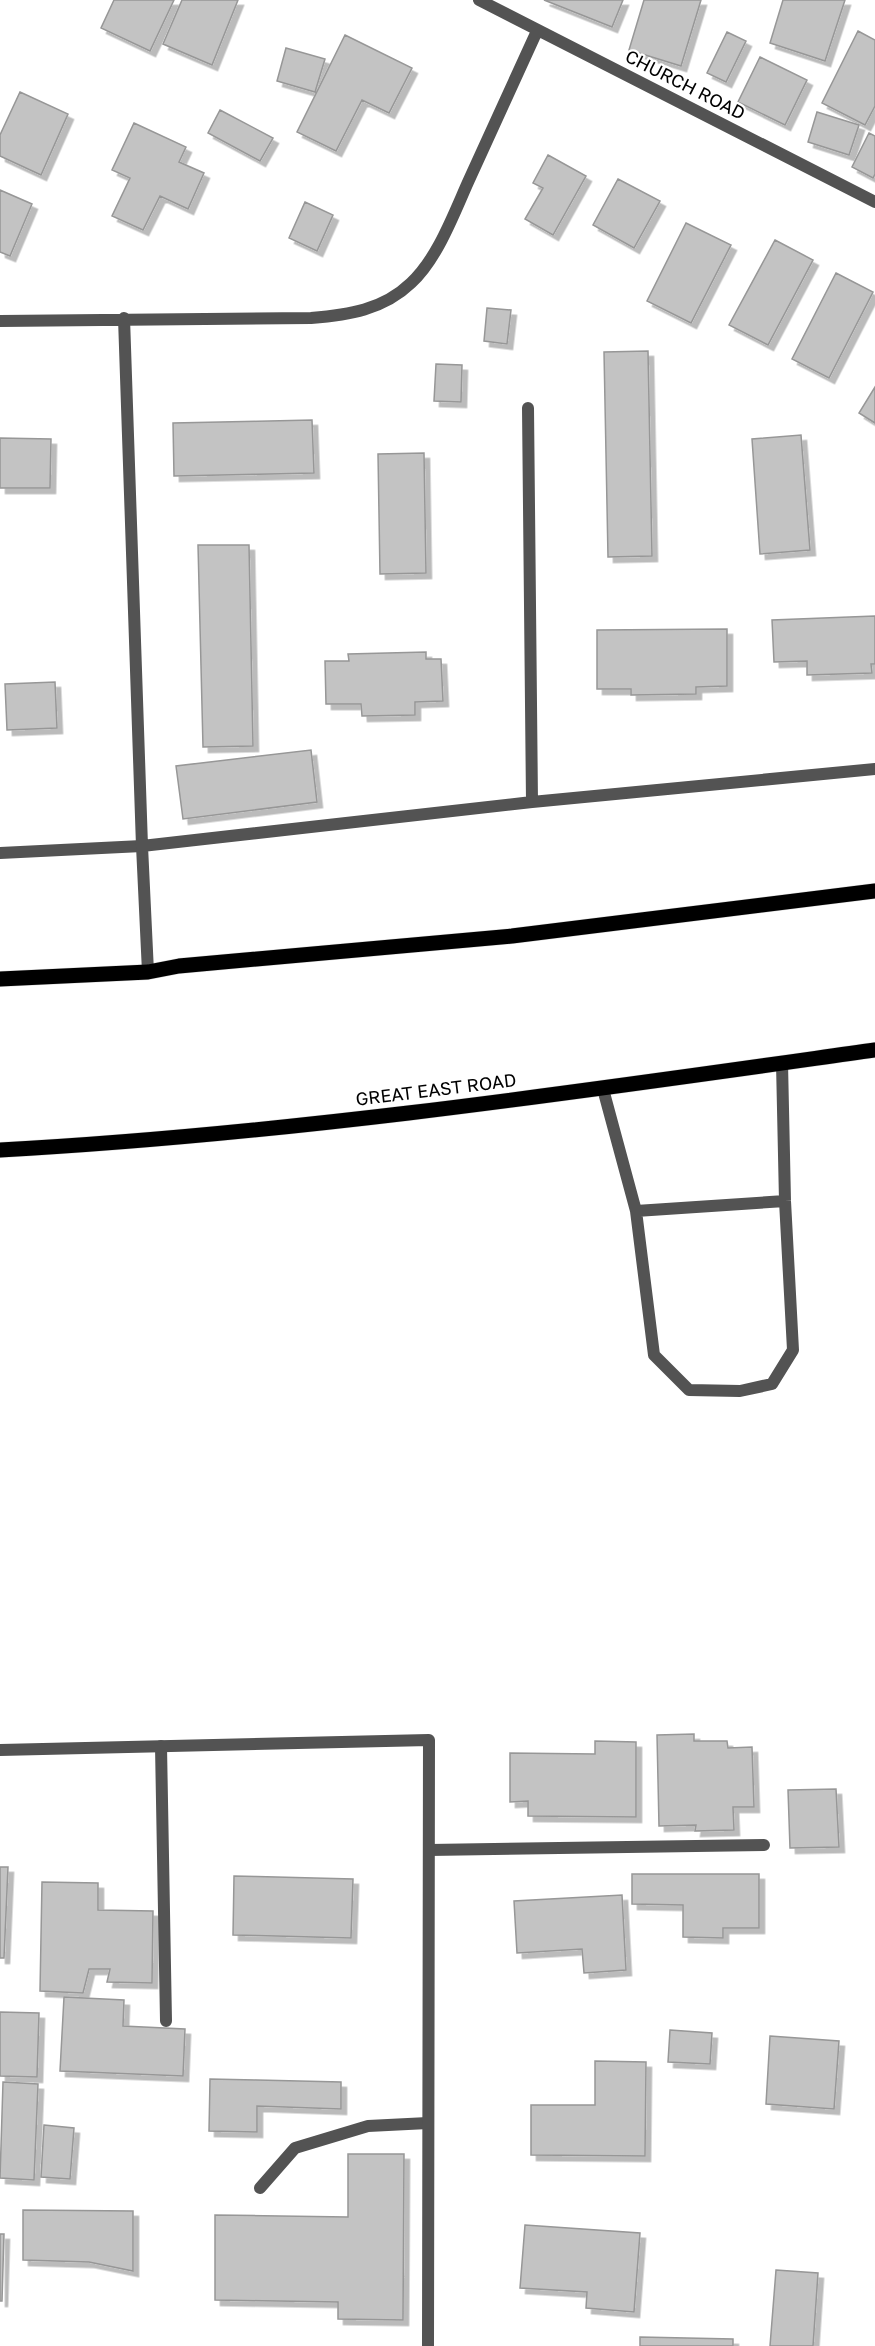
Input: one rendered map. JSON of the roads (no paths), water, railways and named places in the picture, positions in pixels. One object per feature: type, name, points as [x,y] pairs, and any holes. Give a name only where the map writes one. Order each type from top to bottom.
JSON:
[{"type":"main road","points":[[0,979],[148,972],[179,966],[512,936],[875,891]]},
{"type":"main road","name":"GREAT EAST ROAD","points":[[0,1150],[296,1126],[603,1089],[875,1050]]},
{"type":"street","name":"CHURCH ROAD","points":[[479,0],[875,202]]},
{"type":"street","points":[[0,321],[322,317],[345,315],[369,309],[393,297],[418,275],[449,224],[537,31]]},
{"type":"street","points":[[124,318],[148,972]]},
{"type":"street","points":[[528,408],[532,802]]},
{"type":"street","points":[[0,853],[142,846],[532,802],[875,769]]},
{"type":"street","points":[[603,1089],[636,1211],[654,1355],[689,1390],[740,1390],[772,1384],[793,1350],[785,1201],[782,1063]]},
{"type":"street","points":[[636,1211],[785,1201]]},
{"type":"street","points":[[0,1749],[429,1740],[428,2346]]},
{"type":"street","points":[[160,1746],[166,2021]]},
{"type":"street","points":[[429,1850],[764,1845]]},
{"type":"street","points":[[260,2188],[295,2148],[368,2126],[428,2124]]}]
